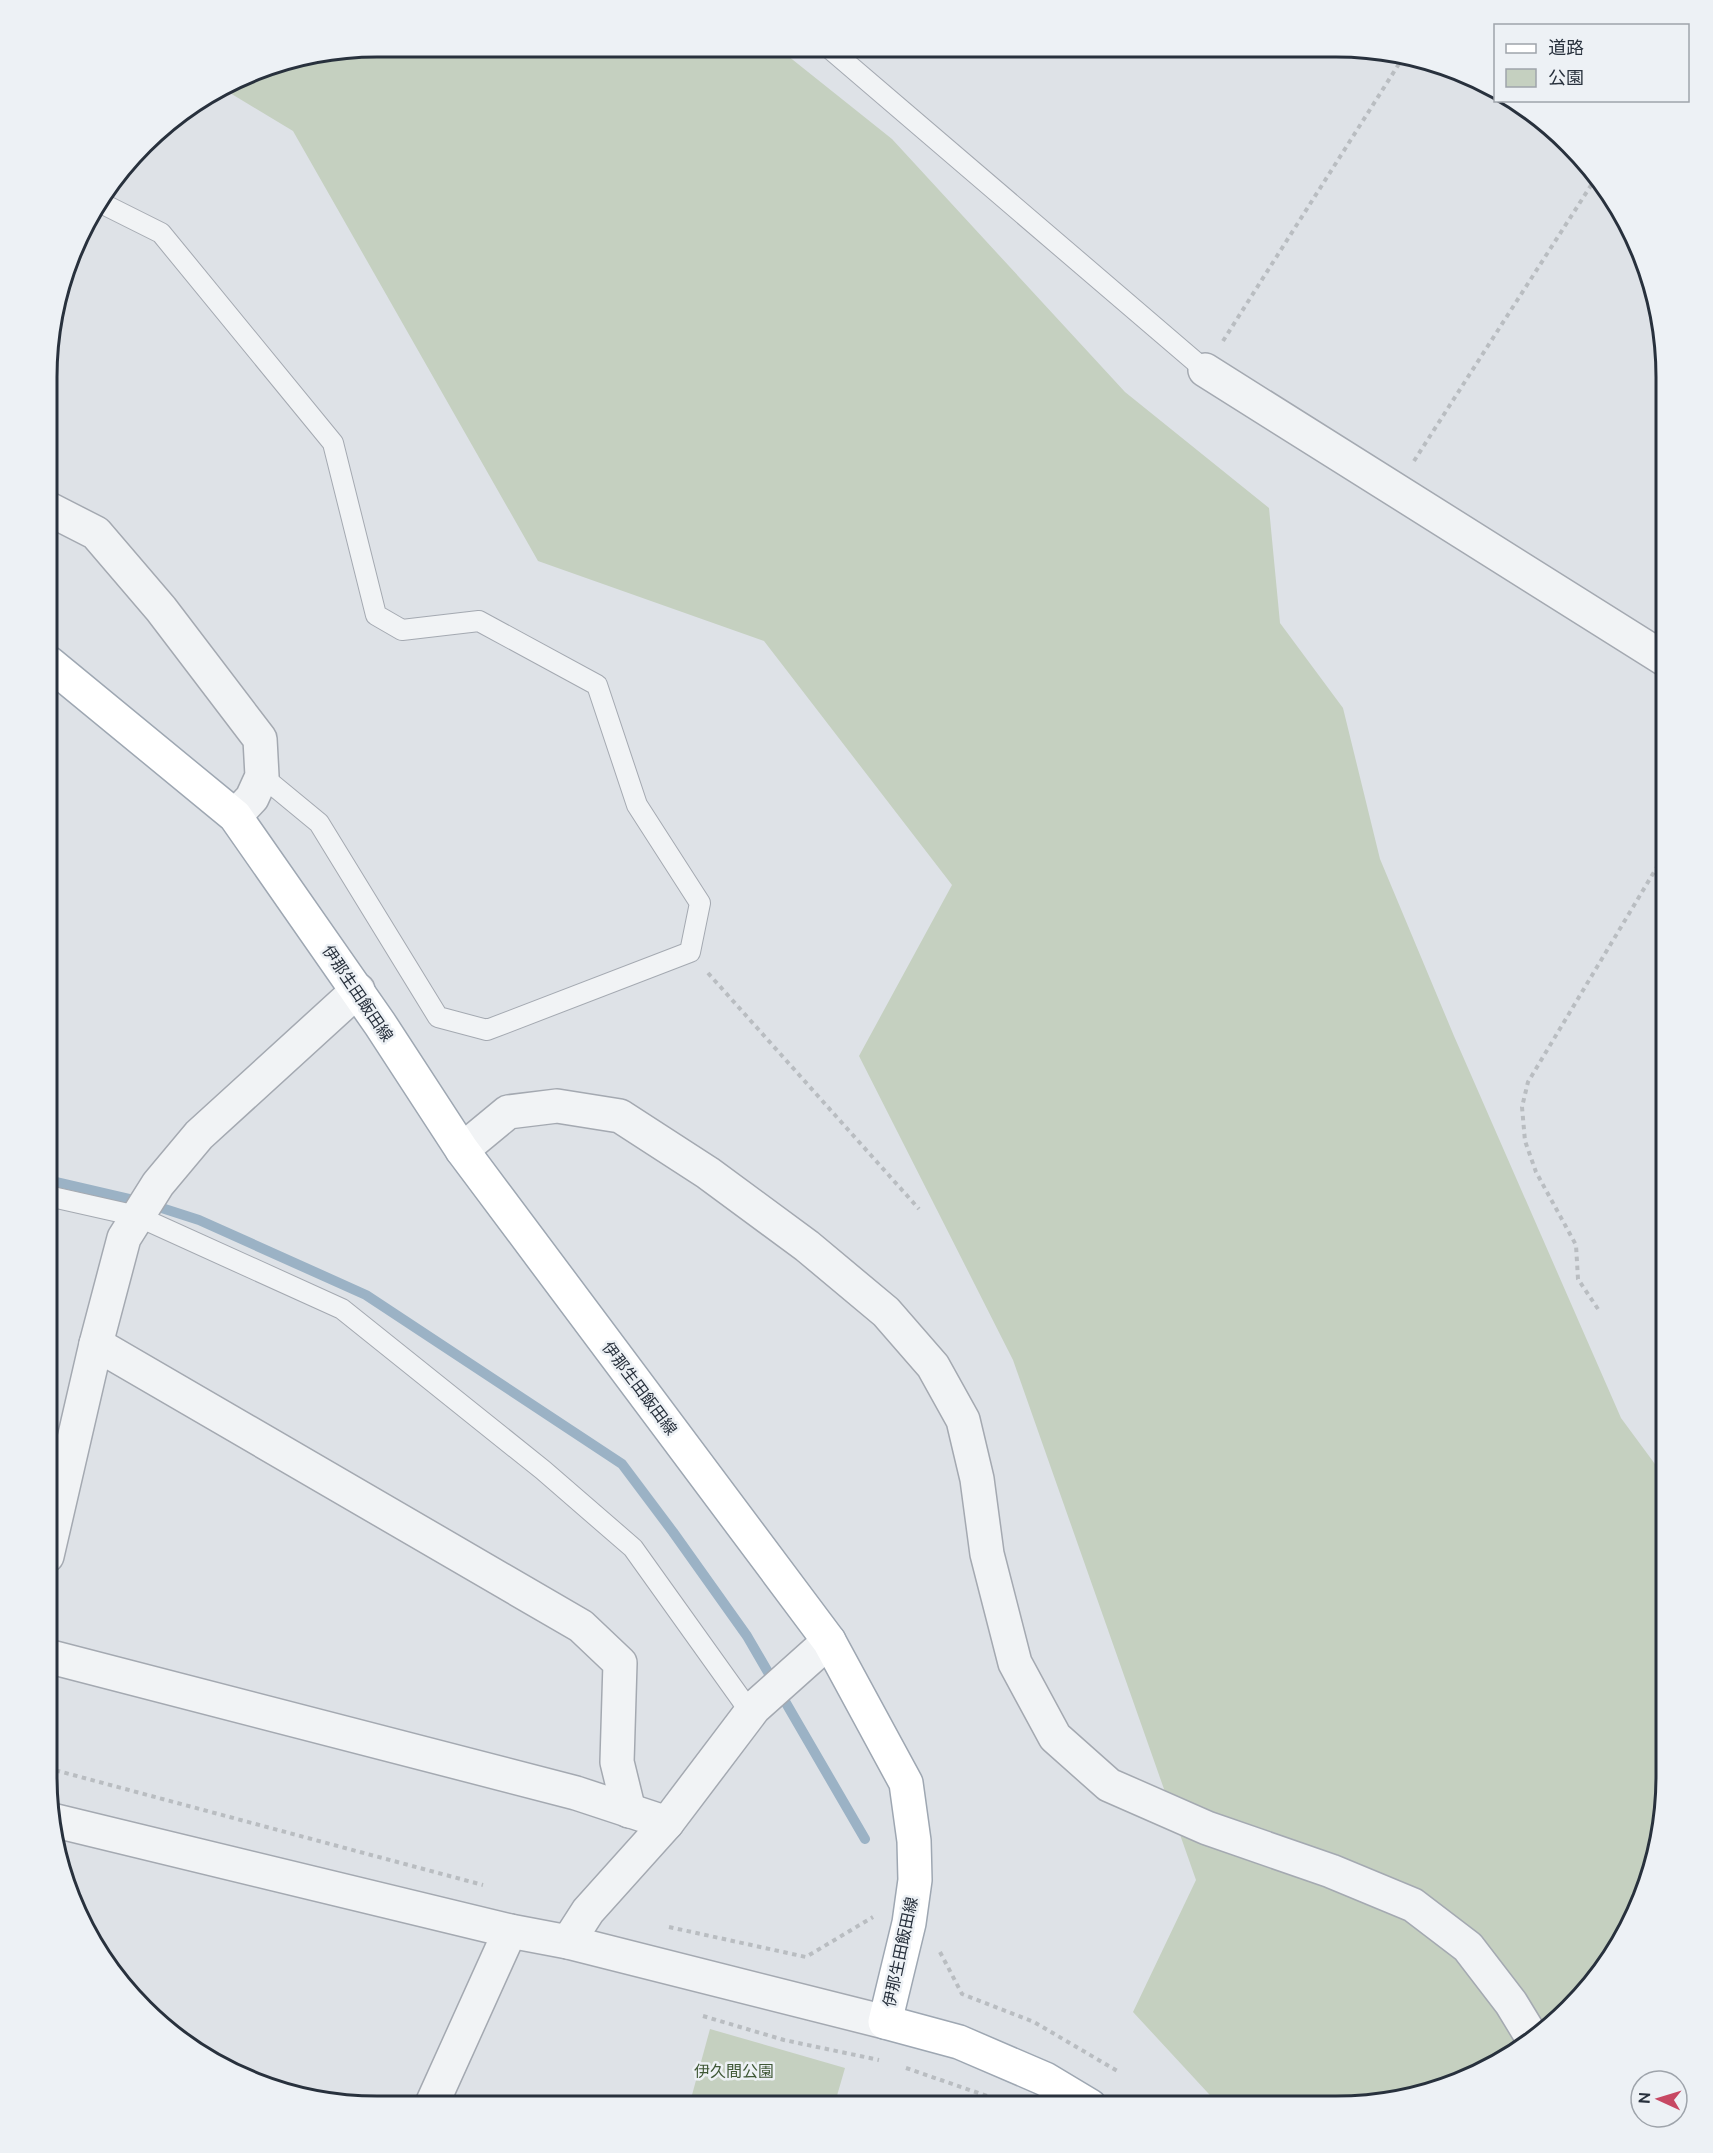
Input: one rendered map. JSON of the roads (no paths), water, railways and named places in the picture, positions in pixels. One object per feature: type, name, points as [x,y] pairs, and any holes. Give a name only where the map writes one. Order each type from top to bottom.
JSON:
[{"type":"main road","name":"伊那生田飯田線","points":[[57,670],[235,816],[358,990],[462,1150],[829,1641],[906,1783],[914,1841],[915,1880],[909,1923],[885,2022],[959,2042],[1045,2079],[1073,2096]]},
{"type":"street","points":[[1205,370],[1656,654]]},
{"type":"street","points":[[57,513],[96,533],[161,609],[260,739],[262,776],[252,798],[235,816]]},
{"type":"street","points":[[57,1513],[96,1344],[124,1238],[158,1184],[200,1135],[358,990]]},
{"type":"street","points":[[462,1150],[508,1112],[557,1106],[620,1116],[708,1173],[807,1246],[886,1312],[933,1366],[963,1420],[977,1479],[987,1554],[1015,1663],[1055,1737],[1109,1785],[1207,1828],[1331,1871],[1413,1905],[1468,1947],[1511,2003],[1529,2032]]},
{"type":"street","points":[[96,1344],[581,1626],[620,1663],[617,1762],[629,1811]]},
{"type":"street","points":[[568,1942],[588,1911],[667,1823],[753,1711],[829,1641]]},
{"type":"street","points":[[57,1659],[576,1793],[667,1823]]},
{"type":"street","points":[[61,1822],[510,1931],[568,1942],[885,2022]]},
{"type":"street","points":[[435,2096],[510,1931]]},
{"type":"lane","points":[[840,57],[1205,370]]},
{"type":"lane","points":[[107,206],[161,233],[333,443],[376,615],[402,630],[479,621],[597,685],[637,806],[700,903],[690,952],[487,1030],[438,1017],[319,823],[262,776]]},
{"type":"lane","points":[[57,1198],[137,1216],[342,1309],[543,1470],[633,1548],[753,1711]]},
{"type":"waterway","points":[[57,1182],[143,1202],[199,1220],[366,1295],[622,1464],[747,1636],[865,1839]]},
{"type":"park label","name":"伊久間公園","points":[[734,2071]]}]
